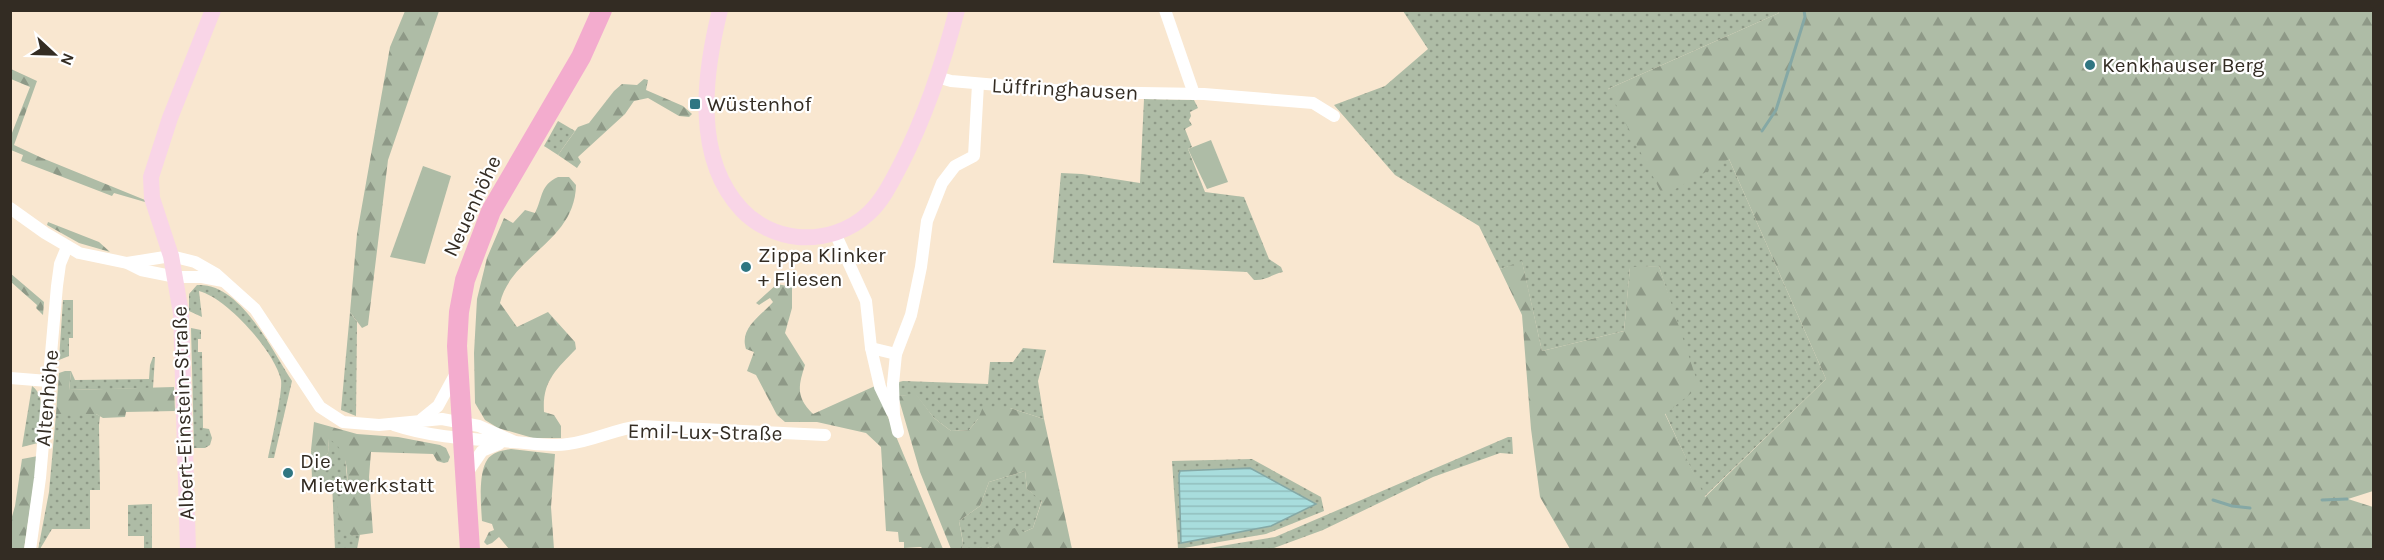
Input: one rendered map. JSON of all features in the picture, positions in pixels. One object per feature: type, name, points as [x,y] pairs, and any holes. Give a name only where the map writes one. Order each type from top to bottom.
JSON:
[{"type":"main road","name":"Albert-Einstein-Straße","points":[[188,549],[184,346],[176,276],[152,198],[151,177],[170,118],[213,10]]},
{"type":"main road","name":"Neuenhöhe","points":[[470,549],[458,369],[457,325],[461,296],[479,238],[504,187],[581,57],[602,10]]},
{"type":"main road","points":[[720,10],[710,58],[707,119],[711,153],[727,191],[749,217],[772,230],[792,236],[807,237],[835,233],[858,222],[881,198],[909,147],[937,77],[955,18]]},
{"type":"street","points":[[1165,10],[1194,94]]},
{"type":"street","name":"Lüffringhausen","points":[[937,77],[978,84],[1077,92],[1194,94],[1313,103],[1334,116]]},
{"type":"street","points":[[898,432],[894,415],[893,384],[896,354],[910,315],[921,267],[927,221],[942,183],[955,166],[974,156],[978,84]]},
{"type":"street","points":[[10,208],[67,247],[89,256],[127,263],[141,270],[223,281]]},
{"type":"street","points":[[835,233],[866,301],[871,348],[880,387],[894,415]]},
{"type":"street","name":"Altenhöhe","points":[[30,549],[41,469],[58,275],[67,247]]},
{"type":"street","points":[[127,263],[171,256],[195,262],[216,274],[255,309],[306,388],[327,414],[343,423],[394,424],[422,419],[442,419],[462,430]]},
{"type":"street","points":[[871,348],[896,354]]},
{"type":"street","points":[[422,419],[438,405],[458,369]]},
{"type":"street","points":[[10,378],[48,381]]},
{"type":"street","points":[[394,424],[416,432],[462,430]]},
{"type":"street","name":"Emil-Lux-Straße","points":[[462,430],[510,442],[538,446],[557,446],[579,442],[640,426],[825,435]]},
{"type":"street","points":[[465,477],[482,451],[510,442]]},
{"type":"green space","points":[[405,11],[439,11],[388,160],[368,325],[362,328],[350,312],[357,234],[390,47]]},
{"type":"green space","points":[[1403,11],[1778,11],[1779,13],[1608,89],[1729,159],[1826,379],[1704,497],[1665,413],[1677,324],[1659,266],[1630,268],[1624,331],[1542,351],[1522,262],[1500,269],[1479,226],[1395,175],[1334,105],[1385,86],[1428,49]]},
{"type":"green space","points":[[1778,11],[2373,11],[2373,491],[2348,499],[2373,507],[2373,549],[1570,549],[1540,497],[1531,429],[1522,315],[1500,269],[1522,261],[1542,351],[1624,331],[1630,267],[1659,266],[1699,387],[1665,414],[1705,497],[1826,379],[1729,159],[1663,196],[1608,89],[1779,13]]},
{"type":"green space","points":[[11,69],[37,81],[14,145],[145,200],[145,202],[114,193],[112,196],[21,161],[23,155],[11,150],[10,138],[30,87],[11,79]]},
{"type":"green space","points":[[644,79],[648,80],[646,90],[683,106],[692,114],[689,117],[679,116],[648,98],[634,101],[625,114],[578,157],[581,162],[577,168],[558,155],[578,127],[589,123],[614,91],[622,84],[637,85]]},
{"type":"green space","points":[[1144,99],[1194,100],[1198,108],[1190,112],[1189,120],[1192,125],[1185,129],[1192,147],[1188,149],[1205,192],[1244,197],[1269,259],[1281,267],[1283,272],[1254,280],[1247,272],[1053,263],[1061,173],[1140,183]]},
{"type":"green space","points":[[558,121],[575,131],[558,155],[544,146]]},
{"type":"green space","points":[[1211,140],[1228,182],[1207,189],[1188,149]]},
{"type":"green space","points":[[423,166],[451,176],[425,264],[390,257]]},
{"type":"green space","points":[[558,177],[569,177],[576,185],[573,204],[565,221],[554,235],[516,272],[506,286],[500,303],[517,327],[548,312],[575,342],[576,349],[562,363],[545,392],[544,412],[554,415],[561,426],[561,438],[533,438],[498,428],[485,420],[475,403],[474,353],[477,299],[487,258],[504,218],[513,223],[525,210],[535,213],[545,188]]},
{"type":"green space","points":[[48,222],[99,242],[110,252],[79,243],[47,225]]},
{"type":"green space","points":[[10,273],[44,302],[43,315],[36,308],[37,305],[11,282]]},
{"type":"green space","points":[[777,284],[792,287],[792,308],[785,333],[805,365],[800,391],[807,408],[813,414],[875,386],[943,549],[904,548],[904,542],[899,542],[898,532],[886,531],[881,447],[866,433],[817,422],[785,422],[777,415],[756,375],[747,371],[754,352],[746,349],[748,329],[773,302],[770,298],[759,305],[756,303]]},
{"type":"green space","points":[[197,285],[213,287],[227,294],[241,306],[264,336],[292,381],[274,458],[268,458],[281,386],[277,368],[260,341],[223,304],[199,291],[202,317],[189,311],[189,294]]},
{"type":"green space","points":[[63,300],[73,300],[73,338],[69,338],[69,356],[59,360]]},
{"type":"green space","points":[[350,312],[357,322],[356,416],[341,410]]},
{"type":"green space","points":[[191,328],[201,330],[198,352],[202,352],[203,428],[209,429],[212,438],[210,445],[205,448],[194,448]]},
{"type":"green space","points":[[1023,348],[1046,350],[1038,381],[1044,419],[1010,408],[978,419],[969,430],[951,431],[934,418],[916,395],[898,396],[899,382],[903,381],[988,384],[990,362],[1013,362]]},
{"type":"green space","points":[[153,357],[155,357],[153,388],[69,390],[71,371],[75,380],[149,379]]},
{"type":"green space","points":[[71,371],[69,390],[174,387],[175,411],[126,412],[125,417],[103,418],[96,414],[56,414],[59,373]]},
{"type":"green space","points":[[32,386],[40,397],[41,404],[38,443],[22,447]]},
{"type":"green space","points":[[916,394],[934,418],[951,431],[969,430],[978,419],[983,407],[1010,408],[1044,419],[1072,549],[985,549],[998,543],[1004,531],[1015,528],[1024,532],[1033,528],[1042,501],[1027,489],[1025,471],[989,482],[980,506],[959,521],[962,549],[951,549],[920,472],[898,396]]},
{"type":"green space","points":[[56,414],[96,414],[100,416],[100,490],[90,490],[90,529],[52,529],[38,550],[49,492]]},
{"type":"green space","points":[[314,422],[357,434],[398,437],[440,445],[446,448],[450,457],[448,462],[444,463],[437,461],[433,454],[371,452],[369,477],[373,533],[352,536],[340,526],[337,504],[348,493],[344,456],[336,444],[329,439],[328,453],[323,459],[311,450]]},
{"type":"green space","points":[[1512,437],[1513,454],[1500,453],[1433,477],[1323,530],[1274,548],[1203,549],[1275,537]]},
{"type":"green space","points":[[329,438],[339,445],[345,455],[352,536],[360,534],[357,549],[335,549],[332,483],[322,483],[321,479],[312,479],[311,450],[323,459],[328,453]]},
{"type":"green space","points":[[511,449],[555,454],[551,507],[554,549],[509,549],[499,537],[487,545],[484,542],[489,532],[494,530],[492,524],[482,521],[481,485],[484,467],[487,460],[494,454]]},
{"type":"green space","points":[[38,456],[24,549],[11,550],[11,520],[22,459]]},
{"type":"green space","points":[[1252,459],[1321,497],[1324,511],[1266,534],[1178,549],[1172,461]]},
{"type":"green space","points":[[1025,471],[1027,489],[1042,500],[1033,528],[985,549],[962,549],[959,521],[980,506],[989,482]]},
{"type":"green space","points":[[152,504],[152,549],[144,549],[144,536],[128,536],[128,505]]},
{"type":"water","points":[[1250,468],[1316,504],[1271,526],[1181,543],[1180,471]]},
{"type":"waterway","points":[[1762,131],[1776,110],[1805,17],[1804,10]]},
{"type":"waterway","points":[[2322,500],[2347,499]]},
{"type":"waterway","points":[[2213,500],[2232,506],[2250,508]]},
{"type":"place","name":"Kenkhauser Berg","points":[[2090,65]]},
{"type":"place","name":"Wüstenhof","points":[[695,104]]},
{"type":"place","name":"Zippa Klinker + Fliesen","points":[[746,267]]},
{"type":"place","name":"Die Mietwerkstatt","points":[[288,473]]}]
